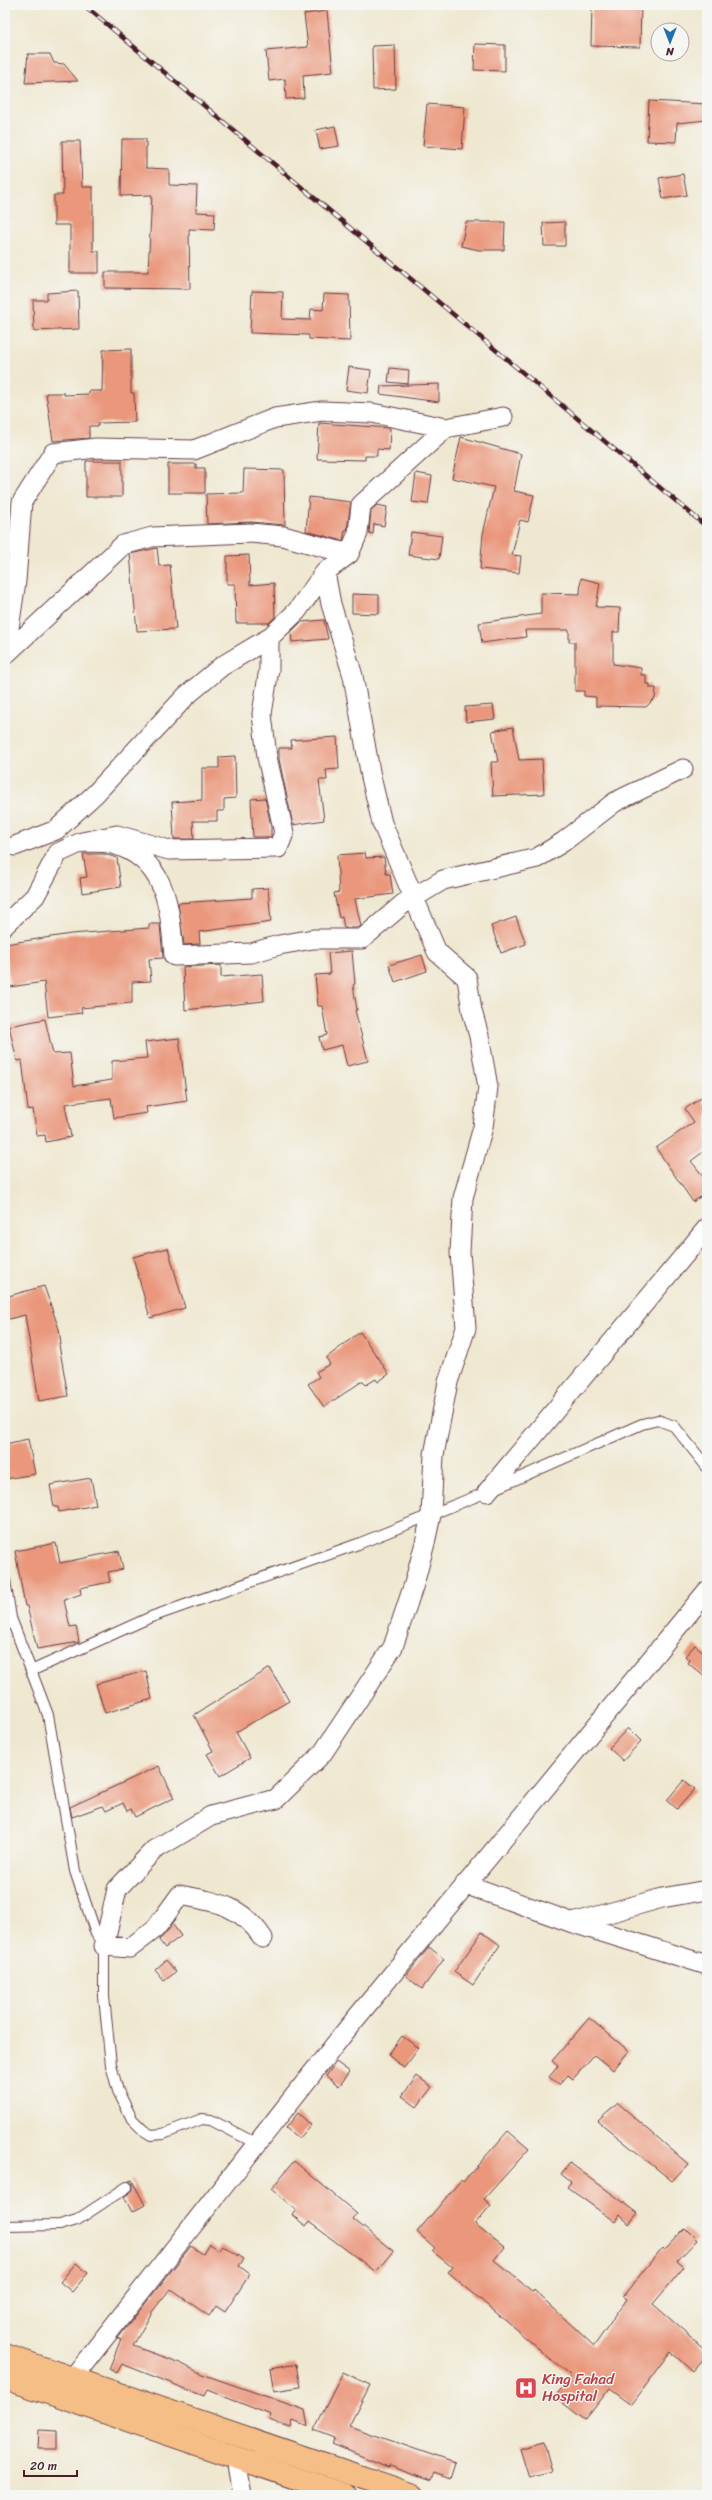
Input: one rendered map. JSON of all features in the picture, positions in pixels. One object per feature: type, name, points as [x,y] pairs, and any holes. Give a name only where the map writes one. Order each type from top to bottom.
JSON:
[{"type":"main road","points":[[5,2355],[414,2495]]},
{"type":"main road","points":[[5,2378],[345,2495]]},
{"type":"street","points":[[5,642],[8,634],[16,581],[22,502],[53,453],[96,448],[194,450],[275,418],[322,411],[372,413],[446,428],[502,417]]},
{"type":"street","points":[[10,846],[56,830],[95,794],[186,696],[222,666],[269,638],[297,611],[325,572],[349,554],[358,533],[361,505],[446,428]]},
{"type":"street","points":[[5,655],[123,545],[152,537],[250,533],[283,536],[349,554]]},
{"type":"street","points":[[264,1938],[252,1922],[222,1904],[180,1895],[156,1928],[130,1948],[104,1946],[116,1890],[154,1850],[211,1816],[276,1799],[322,1754],[393,1647],[414,1584],[431,1515],[434,1455],[448,1382],[466,1328],[460,1252],[463,1198],[483,1128],[488,1087],[467,978],[437,952],[382,823],[371,777],[353,676],[331,604],[325,572]]},
{"type":"street","points":[[10,846],[58,853],[82,842],[117,836],[169,850],[278,848],[284,833],[267,757],[262,714],[269,669],[269,638]]},
{"type":"street","points":[[82,842],[112,844],[133,853],[156,872],[164,890],[172,928],[174,956],[251,954],[279,945],[313,939],[362,939],[414,897],[443,880],[537,858],[563,842],[615,802],[683,769]]},
{"type":"street","points":[[5,926],[35,896],[58,853]]},
{"type":"street","points":[[487,1492],[707,1228]]},
{"type":"street","points":[[58,2396],[465,1884],[707,1591]]},
{"type":"street","points":[[465,1884],[573,1923],[707,1965]]},
{"type":"street","points":[[573,1923],[662,1898],[707,1890]]},
{"type":"street","points":[[236,2458],[242,2495]]},
{"type":"lane","points":[[31,1671],[151,1617],[268,1577],[431,1515],[642,1424],[658,1420],[674,1426],[707,1468]]},
{"type":"lane","points":[[5,1580],[12,1618],[48,1715],[75,1871],[96,1934],[104,1946],[104,1998],[111,2065],[118,2091],[132,2119],[142,2130],[151,2135],[163,2134],[202,2119],[211,2120],[257,2144]]},
{"type":"lane","points":[[5,2226],[60,2225],[77,2220],[127,2187]]},
{"type":"building","points":[[592,5],[641,5],[640,47],[591,46]]},
{"type":"building","points":[[327,11],[333,72],[303,75],[304,98],[286,99],[285,79],[269,81],[266,51],[308,47],[304,14]]},
{"type":"building","points":[[475,44],[505,45],[505,71],[474,70]]},
{"type":"building","points":[[395,45],[396,89],[373,90],[372,46]]},
{"type":"building","points":[[28,54],[50,54],[54,63],[64,64],[78,81],[25,83]]},
{"type":"building","points":[[649,101],[707,104],[707,120],[677,123],[676,142],[647,141]]},
{"type":"building","points":[[427,104],[465,107],[462,149],[423,146]]},
{"type":"building","points":[[335,126],[339,146],[320,149],[316,130]]},
{"type":"building","points":[[122,139],[146,139],[146,168],[169,169],[169,185],[197,186],[196,212],[215,213],[214,230],[189,229],[190,289],[105,288],[105,272],[148,272],[152,195],[121,196]]},
{"type":"building","points":[[62,141],[80,141],[82,187],[93,187],[93,251],[99,251],[99,273],[70,273],[70,225],[54,225],[54,195],[63,195]]},
{"type":"building","points":[[683,174],[687,195],[663,199],[659,178]]},
{"type":"building","points":[[466,222],[505,222],[504,250],[479,250],[461,246]]},
{"type":"building","points":[[565,222],[565,246],[544,246],[543,223]]},
{"type":"building","points":[[78,291],[79,329],[34,331],[33,300],[47,300],[47,293]]},
{"type":"building","points":[[252,291],[283,292],[282,319],[310,320],[311,309],[323,310],[324,294],[349,295],[350,341],[309,339],[309,335],[250,333]]},
{"type":"building","points":[[131,349],[131,393],[134,393],[135,422],[98,423],[98,426],[89,426],[89,438],[53,441],[46,393],[64,393],[64,395],[89,394],[89,391],[102,391],[103,350]]},
{"type":"building","points":[[349,367],[371,370],[368,393],[346,390]]},
{"type":"building","points":[[390,368],[409,370],[408,384],[388,382]]},
{"type":"building","points":[[439,384],[439,402],[380,394],[381,386]]},
{"type":"building","points":[[319,423],[390,428],[389,450],[377,449],[377,456],[365,456],[365,460],[317,459]]},
{"type":"building","points":[[461,437],[521,454],[514,491],[534,495],[528,522],[520,520],[512,555],[521,556],[519,573],[480,569],[483,534],[494,487],[452,478]]},
{"type":"building","points":[[86,461],[122,461],[122,497],[86,497]]},
{"type":"building","points":[[168,464],[196,464],[196,468],[205,468],[205,493],[168,493]]},
{"type":"building","points":[[244,469],[284,470],[285,525],[250,522],[207,524],[206,494],[243,493]]},
{"type":"building","points":[[416,473],[432,476],[428,504],[412,502]]},
{"type":"building","points":[[309,497],[351,502],[347,530],[345,530],[343,541],[306,531]]},
{"type":"building","points":[[377,505],[387,507],[384,526],[374,524],[373,534],[369,533],[371,510]]},
{"type":"building","points":[[411,532],[442,536],[439,559],[408,555]]},
{"type":"building","points":[[157,548],[159,566],[170,565],[176,629],[137,631],[130,554]]},
{"type":"building","points":[[249,555],[250,585],[274,583],[275,617],[269,623],[236,623],[235,584],[227,584],[227,556]]},
{"type":"building","points":[[581,578],[600,583],[596,607],[620,608],[619,632],[613,632],[613,664],[641,668],[641,675],[646,675],[646,684],[650,684],[650,688],[656,688],[655,698],[646,707],[596,706],[596,697],[584,696],[584,691],[575,691],[575,642],[569,642],[569,630],[525,630],[526,637],[482,643],[479,623],[541,614],[541,593],[580,594]]},
{"type":"building","points":[[352,594],[379,595],[379,614],[352,613]]},
{"type":"building","points":[[324,620],[328,639],[292,642],[291,632],[301,622]]},
{"type":"building","points":[[493,705],[495,719],[466,722],[465,707]]},
{"type":"building","points":[[513,727],[519,760],[542,759],[544,794],[493,796],[491,762],[498,762],[492,731]]},
{"type":"building","points":[[337,737],[339,769],[326,770],[327,780],[319,780],[324,820],[293,825],[279,759],[279,748],[292,748],[291,740]]},
{"type":"building","points":[[235,756],[236,798],[224,799],[224,811],[217,811],[217,821],[193,821],[194,839],[174,839],[172,802],[202,800],[202,768],[219,768],[219,757]]},
{"type":"building","points":[[265,798],[271,827],[271,837],[253,837],[251,799]]},
{"type":"building","points":[[365,853],[366,858],[384,857],[386,874],[390,874],[393,894],[355,899],[361,926],[357,928],[344,928],[342,917],[339,918],[334,893],[339,892],[337,855]]},
{"type":"building","points":[[83,854],[104,854],[117,858],[121,887],[82,893],[80,878],[87,877]]},
{"type":"building","points":[[268,888],[271,922],[199,932],[200,944],[184,945],[178,903],[252,898],[252,889]]},
{"type":"building","points":[[516,917],[526,944],[501,953],[491,926]]},
{"type":"building","points":[[149,924],[160,924],[163,958],[149,959],[151,981],[132,982],[132,1003],[81,1008],[82,1013],[48,1017],[44,982],[10,987],[5,944],[71,934],[149,928]]},
{"type":"building","points":[[352,951],[355,984],[353,985],[357,1010],[355,1010],[368,1061],[347,1066],[342,1045],[322,1050],[319,1037],[327,1035],[322,1006],[318,1006],[315,975],[330,974],[328,953]]},
{"type":"building","points":[[422,955],[427,971],[395,982],[389,965]]},
{"type":"building","points":[[221,965],[221,977],[262,974],[264,1001],[185,1010],[183,967]]},
{"type":"building","points":[[45,1019],[53,1054],[70,1053],[74,1086],[112,1080],[112,1061],[147,1058],[145,1042],[179,1038],[187,1101],[146,1107],[147,1113],[114,1118],[111,1098],[65,1104],[71,1137],[46,1142],[45,1135],[37,1136],[33,1109],[28,1110],[22,1060],[17,1061],[9,1026]]},
{"type":"building","points":[[701,1098],[707,1107],[707,1149],[691,1161],[707,1181],[707,1192],[693,1202],[656,1148],[694,1122],[685,1109]]},
{"type":"building","points":[[168,1248],[185,1308],[150,1318],[133,1257]]},
{"type":"building","points":[[44,1286],[59,1329],[61,1345],[59,1345],[68,1396],[39,1401],[25,1315],[5,1320],[5,1297]]},
{"type":"building","points":[[360,1332],[389,1374],[378,1382],[376,1379],[366,1385],[361,1382],[324,1407],[308,1384],[319,1377],[316,1372],[330,1364],[326,1358]]},
{"type":"building","points":[[28,1439],[35,1474],[5,1479],[5,1444]]},
{"type":"building","points":[[91,1478],[96,1505],[59,1512],[58,1507],[54,1507],[50,1485]]},
{"type":"building","points":[[56,1543],[60,1563],[119,1551],[123,1569],[108,1572],[110,1582],[80,1588],[81,1594],[64,1600],[70,1627],[76,1626],[79,1642],[37,1649],[27,1606],[25,1606],[15,1551]]},
{"type":"building","points":[[695,1645],[707,1655],[707,1679],[688,1663],[690,1661],[685,1656]]},
{"type":"building","points":[[270,1668],[289,1701],[236,1732],[250,1758],[220,1776],[207,1754],[213,1751],[194,1715]]},
{"type":"building","points":[[146,1671],[152,1699],[105,1713],[96,1684]]},
{"type":"building","points":[[628,1728],[641,1741],[623,1761],[609,1748]]},
{"type":"building","points":[[159,1766],[174,1798],[135,1817],[131,1809],[127,1811],[123,1803],[106,1811],[103,1806],[72,1817],[70,1807]]},
{"type":"building","points":[[684,1780],[695,1789],[677,1809],[667,1800]]},
{"type":"building","points":[[173,1925],[181,1936],[165,1948],[159,1940]]},
{"type":"building","points":[[482,1932],[500,1945],[473,1985],[454,1972]]},
{"type":"building","points":[[429,1947],[444,1959],[422,1989],[406,1976]]},
{"type":"building","points":[[166,1960],[176,1972],[164,1981],[155,1970]]},
{"type":"building","points":[[589,2018],[629,2051],[613,2070],[594,2055],[573,2079],[568,2075],[559,2085],[549,2077],[558,2066],[552,2061]]},
{"type":"building","points":[[402,2036],[419,2048],[404,2068],[388,2055]]},
{"type":"building","points":[[336,2062],[350,2072],[339,2086],[326,2076]]},
{"type":"building","points":[[417,2076],[432,2087],[417,2107],[402,2096]]},
{"type":"building","points":[[618,2103],[688,2164],[672,2181],[598,2121]]},
{"type":"building","points":[[298,2113],[311,2125],[299,2139],[286,2128]]},
{"type":"building","points":[[508,2131],[529,2149],[484,2199],[491,2205],[475,2224],[504,2247],[494,2260],[533,2292],[534,2290],[594,2346],[627,2299],[623,2296],[662,2248],[664,2250],[685,2228],[697,2240],[677,2261],[684,2267],[653,2304],[707,2351],[707,2356],[693,2372],[671,2352],[632,2404],[610,2388],[585,2420],[555,2397],[571,2376],[448,2272],[452,2267],[432,2251],[435,2248],[417,2232],[461,2180],[463,2182]]},
{"type":"building","points":[[294,2161],[357,2214],[353,2219],[393,2251],[376,2272],[309,2222],[306,2226],[292,2215],[296,2210],[271,2189]]},
{"type":"building","points":[[570,2163],[638,2213],[629,2224],[620,2215],[615,2222],[567,2187],[571,2182],[561,2174]]},
{"type":"building","points":[[132,2180],[145,2205],[132,2212],[124,2197],[133,2190],[133,2184],[129,2181]]},
{"type":"building","points":[[209,2244],[218,2250],[222,2245],[244,2259],[239,2266],[250,2274],[225,2312],[216,2306],[209,2316],[170,2289],[152,2312],[133,2346],[180,2363],[202,2374],[305,2410],[308,2427],[293,2421],[291,2428],[269,2420],[271,2415],[207,2390],[204,2396],[122,2364],[117,2373],[109,2369],[121,2339],[118,2338],[191,2246],[203,2254]]},
{"type":"building","points":[[76,2263],[88,2273],[72,2292],[60,2282]]},
{"type":"building","points":[[296,2364],[300,2387],[274,2391],[270,2369]]},
{"type":"building","points":[[343,2372],[370,2385],[349,2426],[455,2463],[450,2479],[434,2473],[431,2480],[389,2465],[388,2467],[332,2444],[335,2438],[314,2430]]},
{"type":"building","points":[[39,2430],[57,2431],[57,2449],[38,2449]]},
{"type":"building","points":[[544,2442],[552,2472],[529,2478],[520,2449]]},
{"type":"railway","points":[[84,5],[707,527]]},
{"type":"place","name":"King Fahad Hospital","points":[[526,2388]]}]
